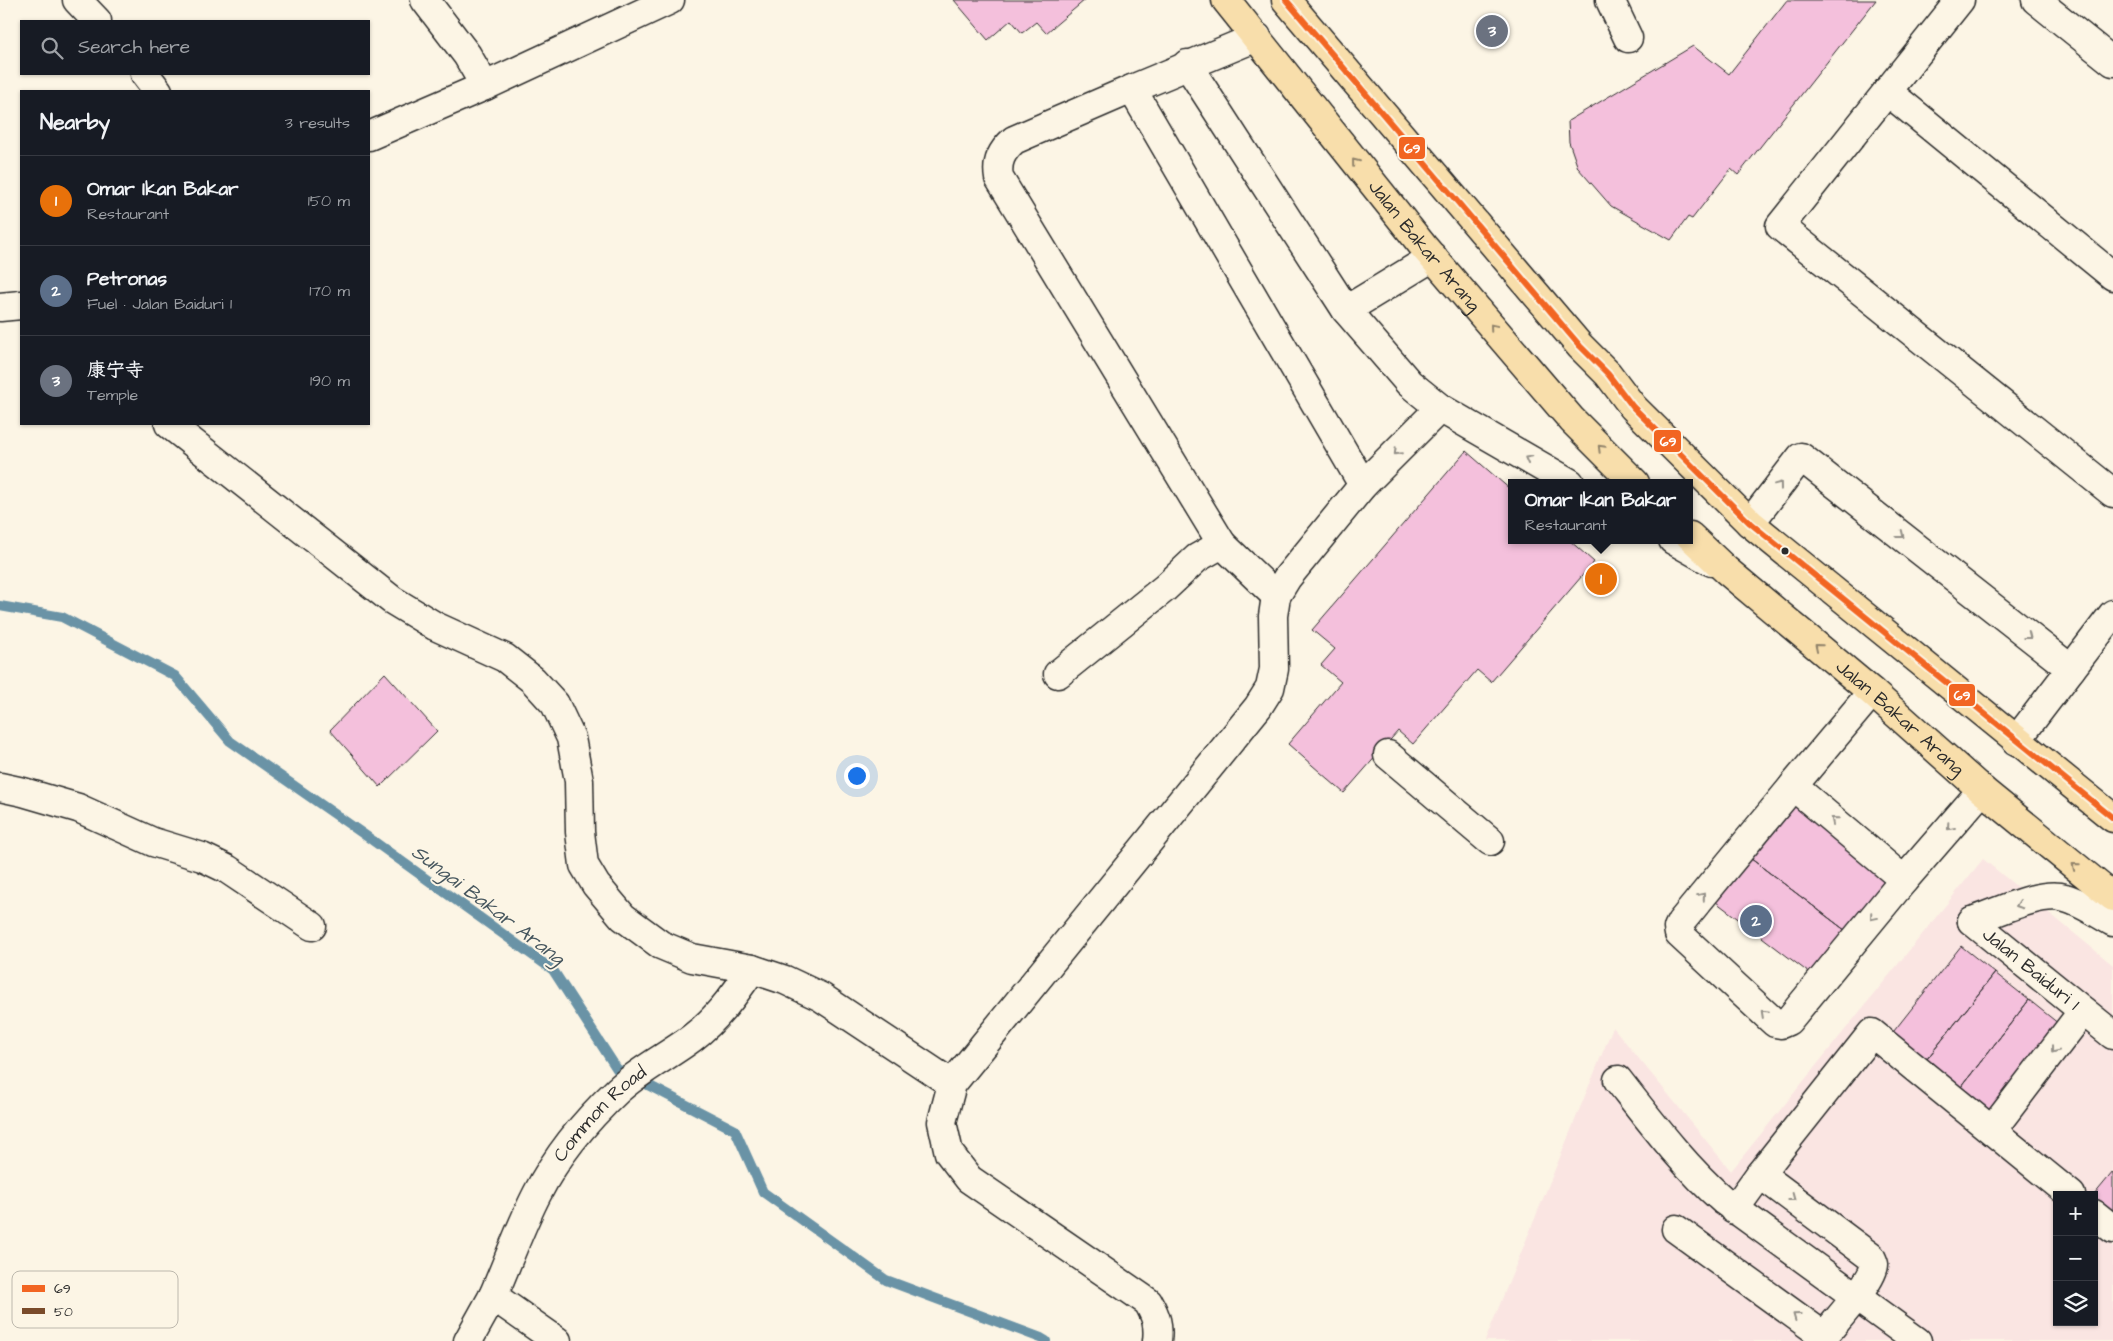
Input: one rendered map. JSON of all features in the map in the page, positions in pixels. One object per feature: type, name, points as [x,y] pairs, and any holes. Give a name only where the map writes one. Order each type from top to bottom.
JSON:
[{"type":"main road","name":"Jalan Bakar Arang","points":[[1226,0],[1433,256],[1572,420],[1631,479]]},
{"type":"main road","points":[[1292,2],[1580,346],[1608,374],[1633,408],[1750,523],[2113,818]]},
{"type":"main road","name":"Jalan Bakar Arang","points":[[1693,539],[1726,570],[1872,692],[1982,790],[2113,897]]},
{"type":"street","points":[[77,0],[96,20]]},
{"type":"street","points":[[425,0],[467,55],[486,86]]},
{"type":"street","points":[[370,136],[486,86],[670,0]]},
{"type":"street","points":[[1610,0],[1628,38]]},
{"type":"street","points":[[1960,0],[1780,226],[2113,493]]},
{"type":"street","points":[[2036,0],[2113,62]]},
{"type":"street","points":[[1257,37],[1187,64],[1014,140],[1005,148],[999,159],[998,169],[999,178],[1222,544],[1276,596]]},
{"type":"street","points":[[1187,64],[1346,310],[1410,383],[1440,408],[1563,479]]},
{"type":"street","points":[[145,75],[157,90]]},
{"type":"street","points":[[1132,89],[1363,486]]},
{"type":"street","points":[[1887,91],[2113,276]]},
{"type":"street","points":[[1346,310],[1433,256]]},
{"type":"street","points":[[0,307],[20,305]]},
{"type":"street","points":[[1157,1341],[1156,1317],[1148,1302],[970,1179],[949,1153],[942,1122],[952,1084],[1258,707],[1270,688],[1274,669],[1273,616],[1276,596],[1287,578],[1363,486],[1440,408]]},
{"type":"street","points":[[170,425],[392,600],[435,626],[505,658],[532,680],[555,704],[571,738],[579,781],[580,832],[584,865],[596,886],[623,917],[661,945],[692,958],[752,969],[785,980],[820,997],[952,1084]]},
{"type":"street","points":[[1750,523],[1801,456],[2071,669]]},
{"type":"street","points":[[1058,674],[1165,588],[1197,558],[1222,544]]},
{"type":"street","points":[[1680,544],[1726,570]]},
{"type":"street","points":[[2016,741],[2113,614]]},
{"type":"street","points":[[1872,692],[1678,928],[1679,934],[1775,1022],[1781,1024],[1788,1021],[1904,880],[1982,790]]},
{"type":"street","points":[[1388,755],[1490,841]]},
{"type":"street","points":[[1793,786],[1904,880]]},
{"type":"street","points":[[0,787],[78,808],[154,842],[202,857],[227,869],[312,926]]},
{"type":"street","name":"Jalan Baiduri 1","points":[[2113,922],[2065,898],[2052,896],[2036,899],[1972,921],[2113,1035]]},
{"type":"street","name":"Common Road","points":[[468,1341],[493,1296],[537,1194],[556,1163],[584,1124],[618,1090],[640,1072],[693,1037],[731,1000],[752,969]]},
{"type":"street","points":[[1992,1130],[2083,1011]]},
{"type":"street","points":[[1734,1210],[1760,1174],[1872,1033],[2066,1191]]},
{"type":"street","points":[[1618,1080],[1652,1123],[1707,1186],[1734,1210],[1917,1341]]},
{"type":"street","points":[[1676,1229],[1827,1338],[1872,1272],[1874,1264],[1871,1257],[1760,1174]]},
{"type":"street","points":[[2098,1217],[2113,1229]]},
{"type":"street","points":[[493,1296],[557,1341]]},
{"type":"shaded area","points":[[1983,859],[2113,965],[2113,1341],[1485,1341],[1613,1027],[1731,1171]]},
{"type":"building","points":[[954,0],[1085,0],[1046,33],[1036,22],[1022,33],[1011,20],[988,40]]},
{"type":"building","points":[[1787,0],[1876,0],[1738,175],[1731,169],[1692,219],[1688,217],[1671,240],[1611,206],[1578,168],[1569,142],[1568,121],[1693,46],[1729,74]]},
{"type":"building","points":[[1466,451],[1508,488],[1508,544],[1574,544],[1594,562],[1491,682],[1477,670],[1413,744],[1398,731],[1344,793],[1288,744],[1341,682],[1321,665],[1335,649],[1312,630]]},
{"type":"building","points":[[385,673],[437,731],[380,787],[330,730]]},
{"type":"building","points":[[1787,801],[1891,880],[1850,934],[1746,855]]},
{"type":"building","points":[[1750,858],[1850,934],[1817,979],[1716,902]]},
{"type":"building","points":[[1961,946],[1995,973],[1923,1064],[1890,1036]]},
{"type":"building","points":[[1995,973],[2029,1000],[1958,1091],[1923,1064]]},
{"type":"building","points":[[2029,1000],[2064,1028],[1992,1119],[1958,1091]]},
{"type":"building","points":[[2113,1172],[2113,1217],[2098,1205],[2097,1191]]},
{"type":"waterway","name":"Sungai Bakar Arang","points":[[0,606],[62,617],[175,676],[230,741],[553,970],[617,1069],[735,1130],[763,1192],[886,1280],[1046,1341]]},
{"type":"transit line","name":"69","points":[[1286,0],[1580,346],[1608,374],[1633,407],[1750,523],[2113,818]]},
{"type":"place","name":"康宁寺","points":[[1492,31]]},
{"type":"place","name":"Omar Ikan Bakar","points":[[1601,579]]},
{"type":"place","name":"Petronas","points":[[1756,921]]}]
